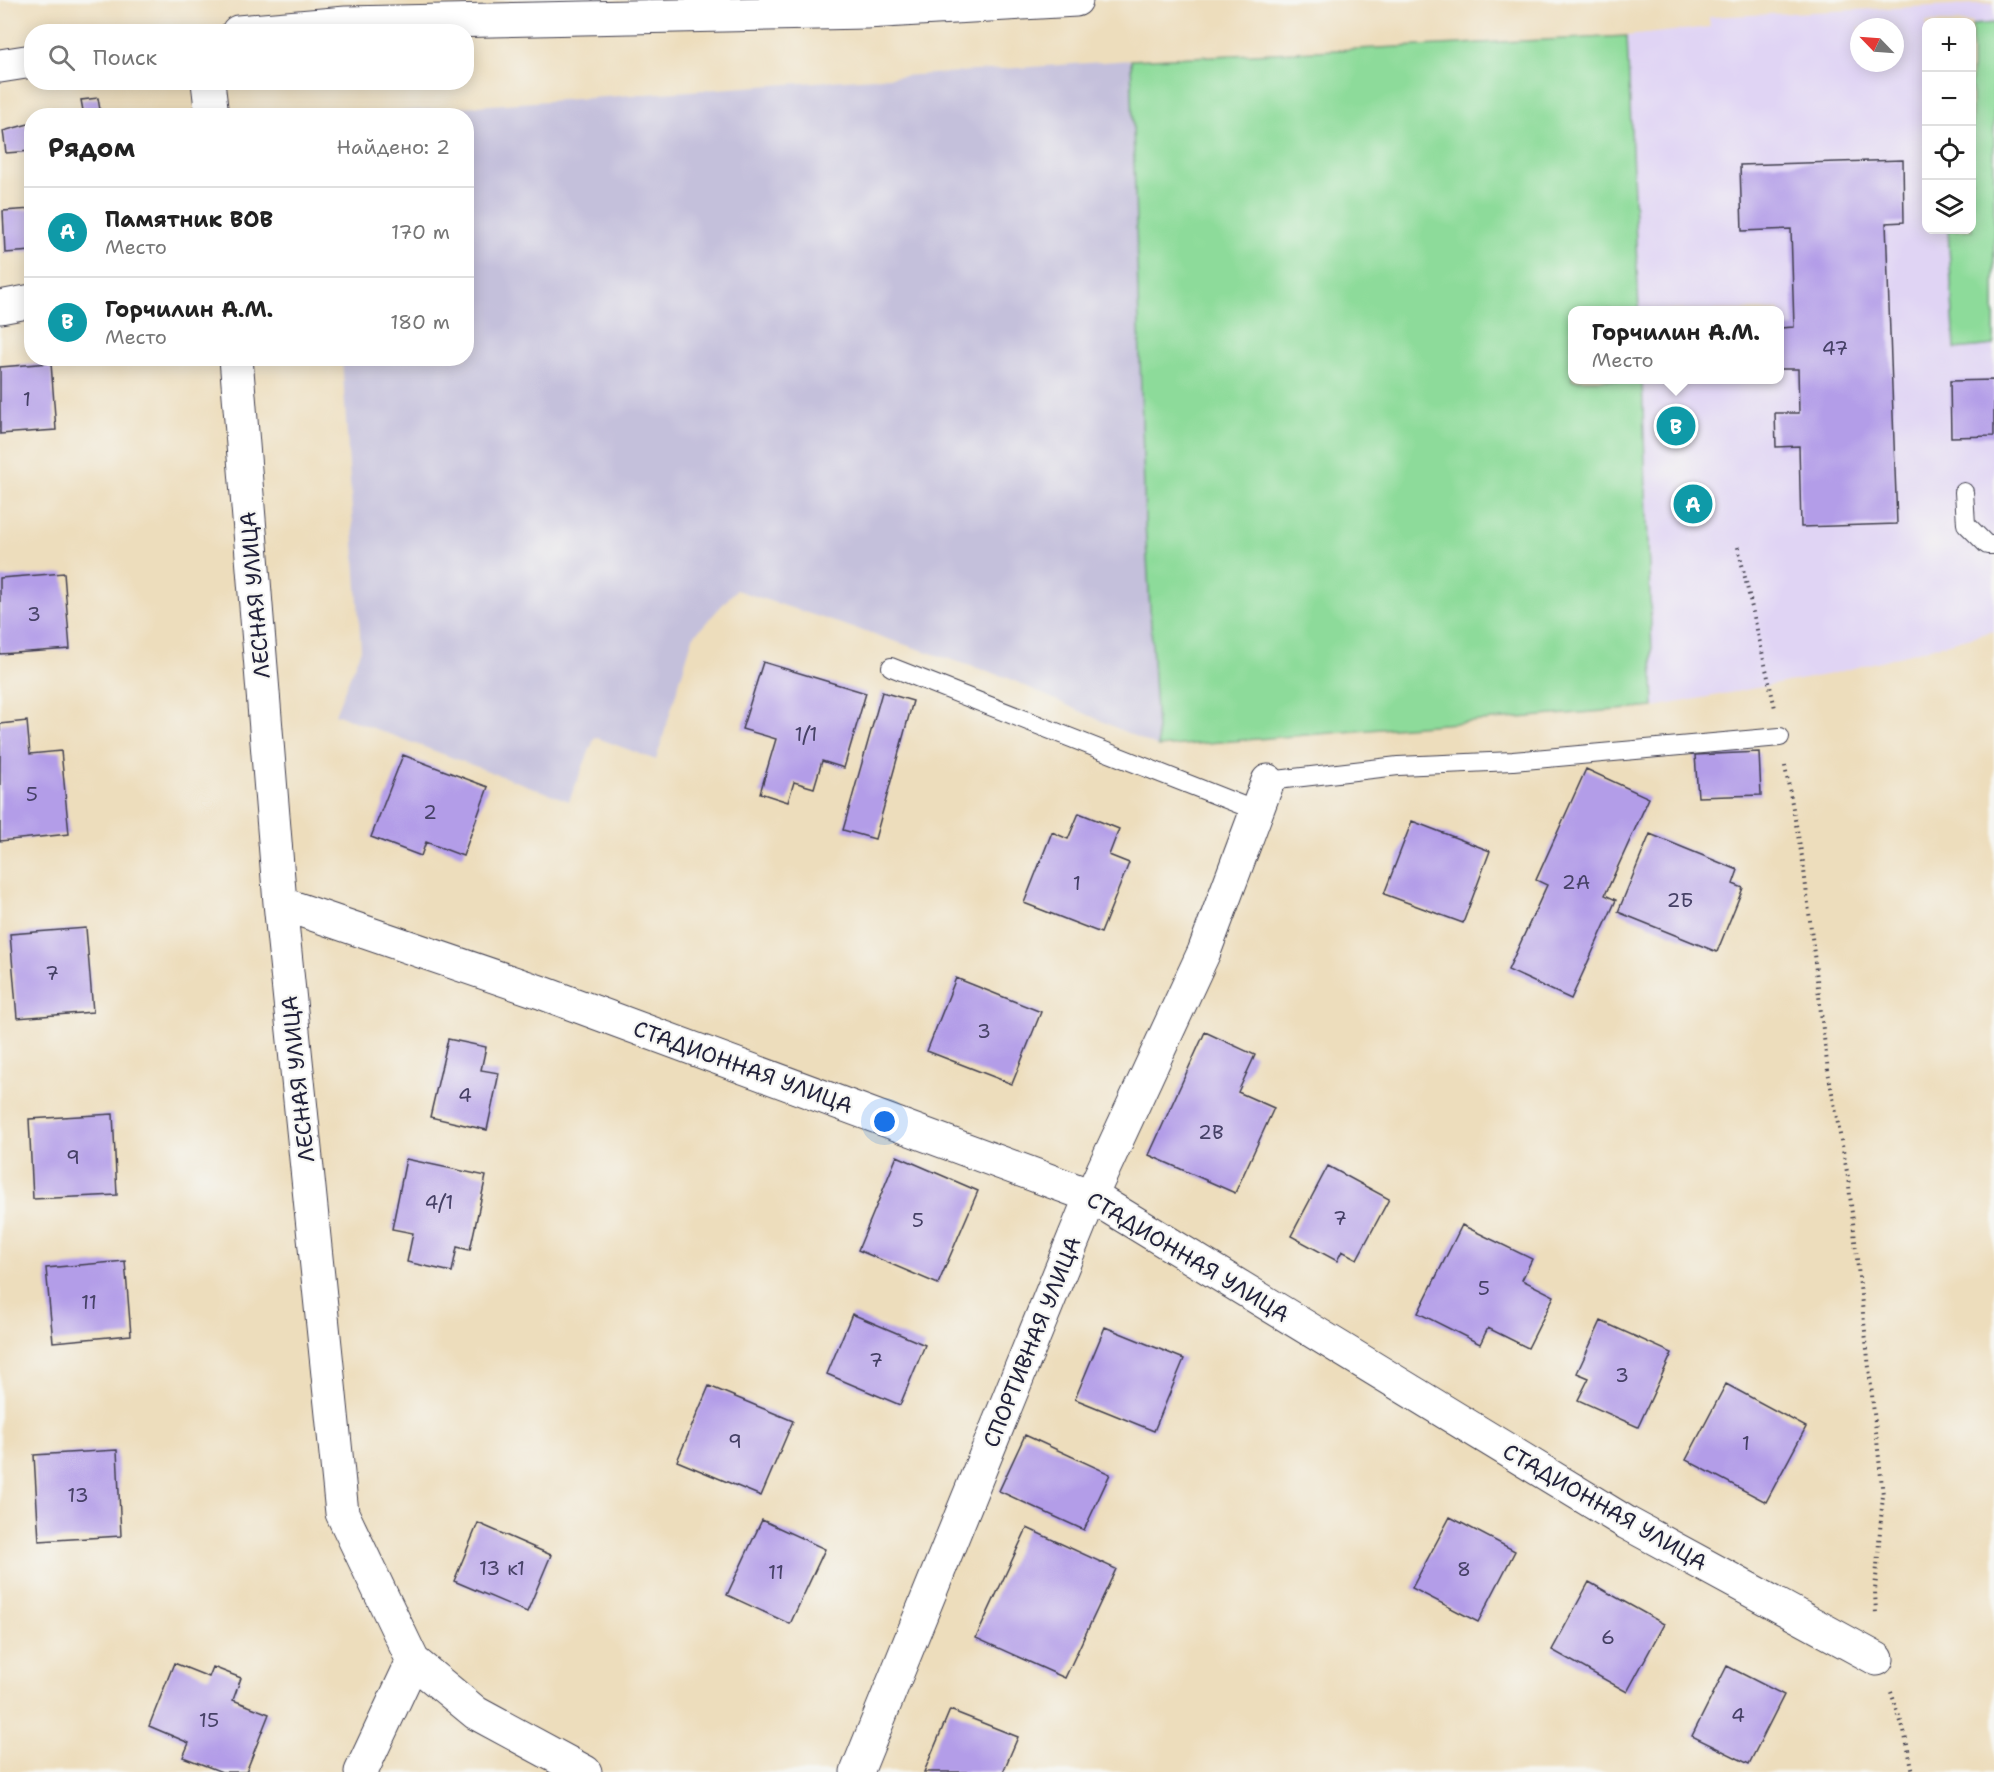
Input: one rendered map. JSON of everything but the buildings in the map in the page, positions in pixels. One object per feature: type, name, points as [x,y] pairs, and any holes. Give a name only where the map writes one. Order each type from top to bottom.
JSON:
[{"type":"street","points":[[334,24],[866,12],[1076,0]]},
{"type":"street","points":[[0,66],[24,62]]},
{"type":"street","points":[[209,90],[211,108]]},
{"type":"street","points":[[0,307],[24,302]]},
{"type":"street","name":"ЛЕСНАЯ УЛИЦА","points":[[237,366],[280,903],[342,1513],[413,1661]]},
{"type":"street","name":"СПОРТИВНАЯ УЛИЦА","points":[[857,1772],[1091,1196],[1204,951],[1259,812],[1268,781]]},
{"type":"street","name":"СТАДИОННАЯ УЛИЦА","points":[[280,903],[543,993],[1091,1196],[1627,1523],[1877,1659]]},
{"type":"street","points":[[361,1772],[413,1661],[476,1713],[585,1772]]},
{"type":"lane","points":[[1964,492],[1966,524],[1987,545],[1994,545]]},
{"type":"lane","points":[[891,667],[1259,812]]},
{"type":"lane","points":[[1268,781],[1398,766],[1513,761],[1780,737]]},
{"type":"path","points":[[1738,547],[1768,672],[1803,862],[1828,1071],[1848,1177],[1883,1495],[1875,1590],[1877,1659],[1904,1731],[1913,1772]]},
{"type":"shaded area","points":[[1994,3],[1994,631],[1831,674],[1654,707],[1642,384],[1784,384],[1784,306],[1639,306],[1627,36],[1710,27],[1709,17]]},
{"type":"shaded area","points":[[1131,60],[1145,523],[1158,747],[1008,678],[736,590],[693,637],[656,760],[595,737],[569,801],[335,714],[361,649],[342,366],[474,366],[474,108],[448,108]]},
{"type":"green space","points":[[1994,23],[1994,345],[1955,349],[1948,234],[1976,234],[1976,25]]},
{"type":"green space","points":[[1627,36],[1639,306],[1568,306],[1568,384],[1642,384],[1654,707],[1158,747],[1145,523],[1131,60]]},
{"type":"place","name":"Горчилин А.М.","points":[[1676,426]]},
{"type":"place","name":"Памятник ВОВ","points":[[1693,504]]}]
